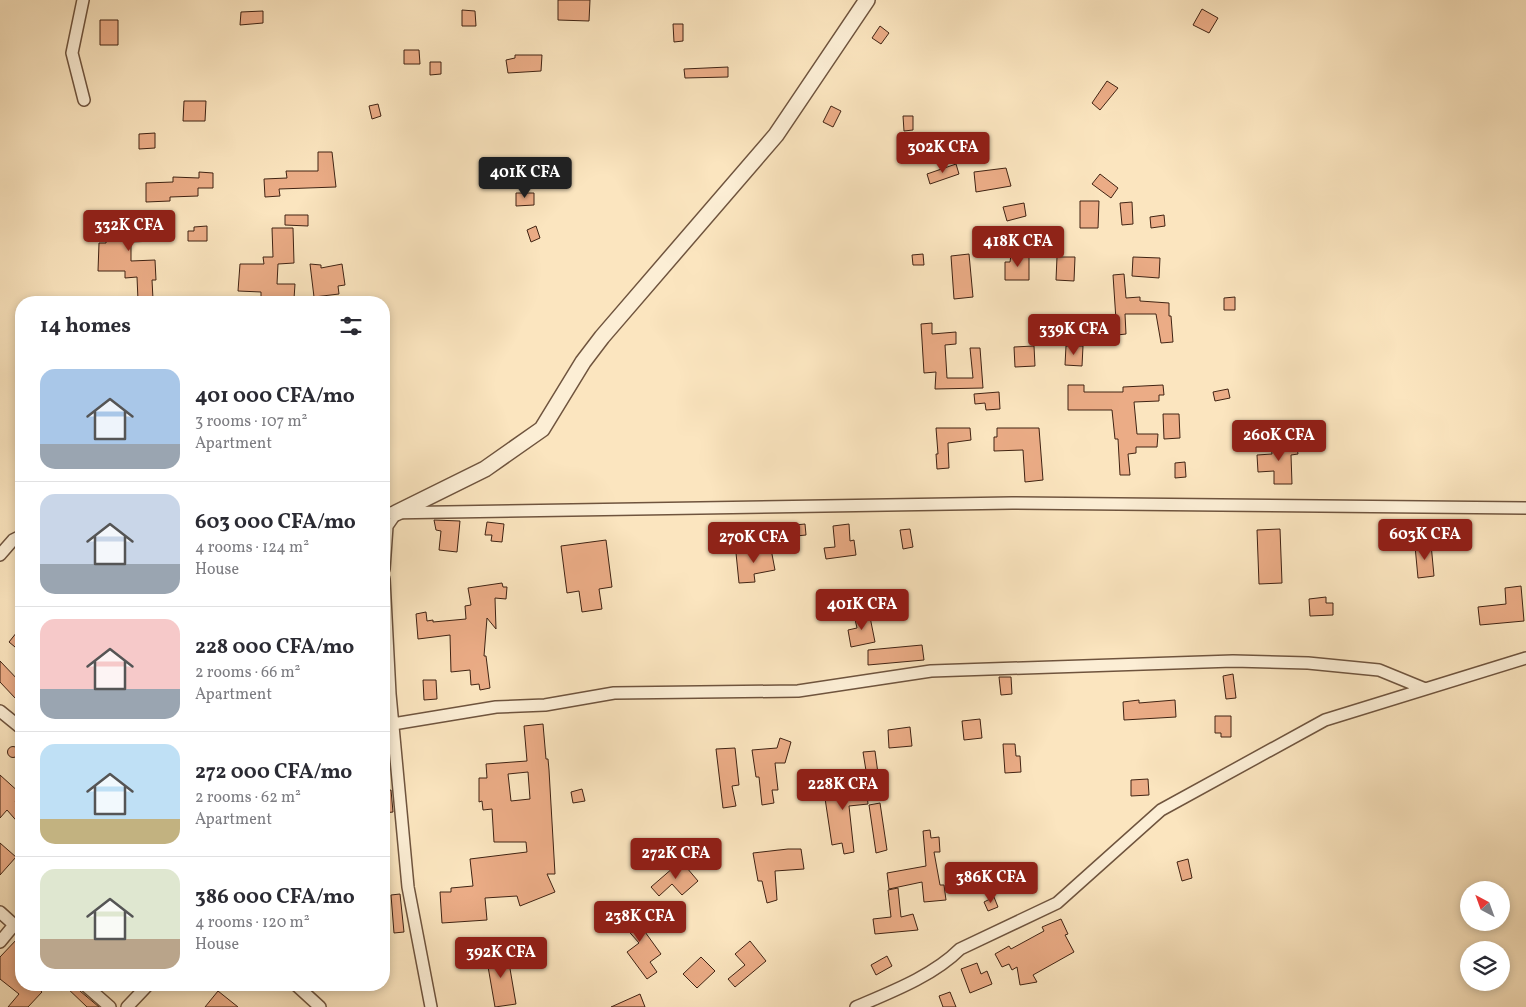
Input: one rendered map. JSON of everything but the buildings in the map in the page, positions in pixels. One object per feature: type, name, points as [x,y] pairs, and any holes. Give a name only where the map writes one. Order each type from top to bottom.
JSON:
[{"type":"street","points":[[83,0],[72,53],[84,100]]},
{"type":"street","points":[[390,513],[485,469],[542,429],[583,362],[602,337],[776,135],[867,0]]},
{"type":"street","points":[[390,513],[1012,503],[1526,508]]},
{"type":"street","points":[[0,555],[15,539]]},
{"type":"street","points":[[856,1007],[899,989],[952,957],[960,949],[1057,903],[1161,810],[1325,720],[1423,688],[1526,658]]},
{"type":"street","points":[[390,727],[393,724],[496,707],[545,705],[614,693],[798,691],[941,670],[1233,661],[1289,663],[1380,670],[1423,688]]},
{"type":"street","points":[[390,708],[408,887],[431,1007]]},
{"type":"street","points":[[0,711],[15,720]]},
{"type":"street","points":[[0,912],[15,925]]},
{"type":"street","points":[[0,942],[15,930]]},
{"type":"street","points":[[92,991],[110,1007]]},
{"type":"street","points":[[127,1007],[142,991]]},
{"type":"street","points":[[303,991],[320,1007]]}]
